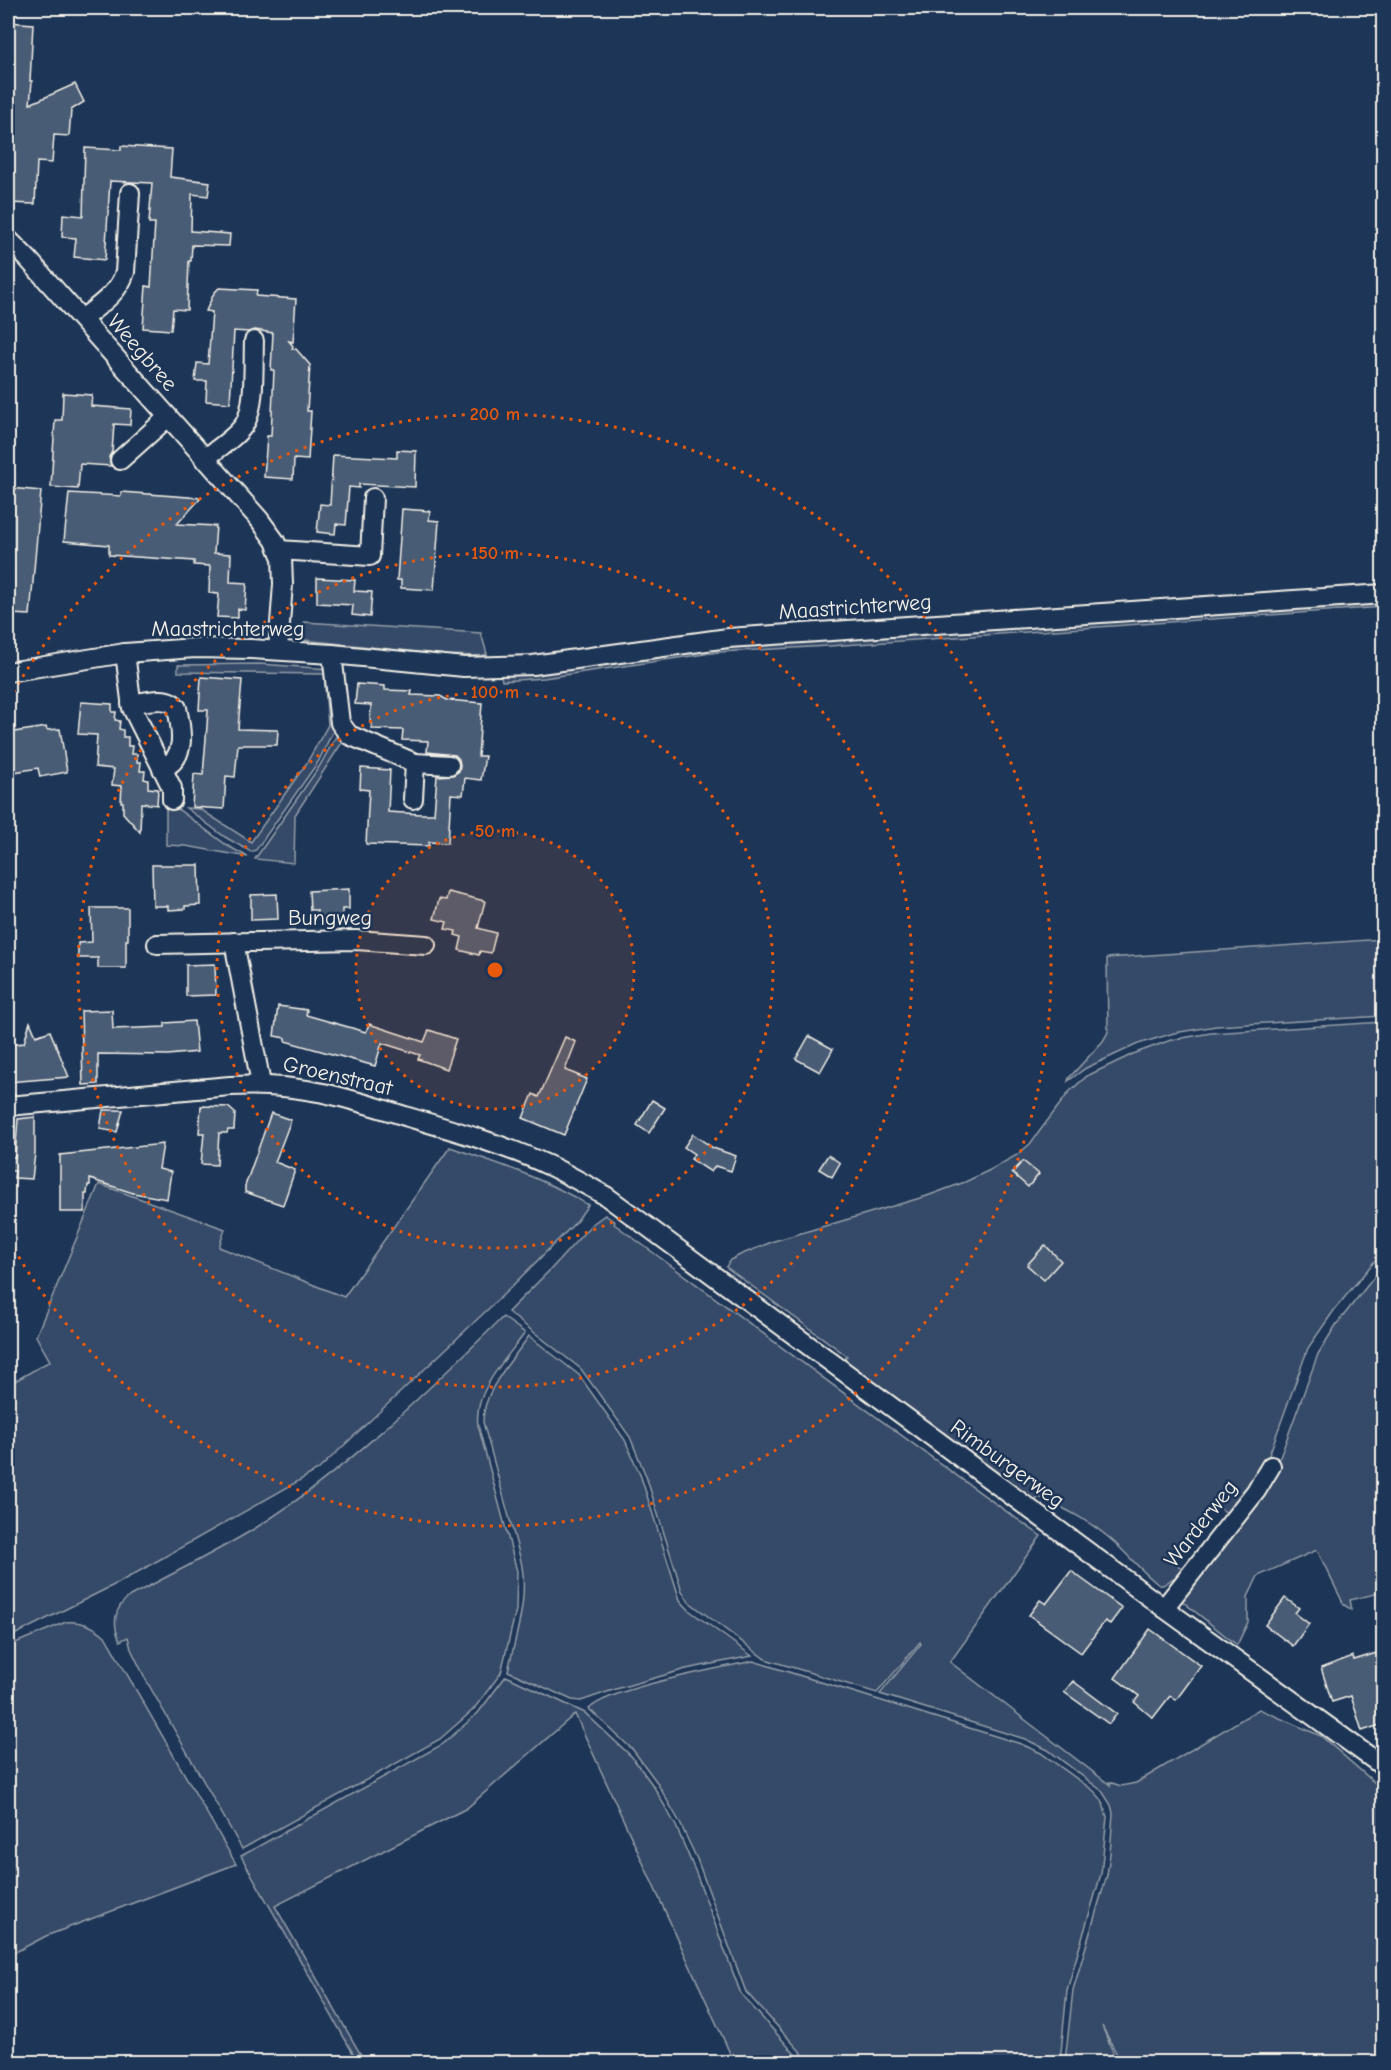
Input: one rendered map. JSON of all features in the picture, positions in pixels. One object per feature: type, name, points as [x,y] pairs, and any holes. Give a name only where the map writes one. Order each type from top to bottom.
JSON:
[{"type":"street","name":"Weegbree","points":[[82,319],[116,290],[122,281],[125,272],[130,193]]},
{"type":"street","name":"Weegbree","points":[[8,239],[82,319],[267,529],[279,550],[283,570],[278,650]]},
{"type":"street","points":[[204,459],[237,432],[248,416],[251,405],[254,341]]},
{"type":"street","name":"Weegbree","points":[[120,460],[168,417]]},
{"type":"street","points":[[279,550],[370,556],[373,498]]},
{"type":"street","name":"Maastrichterweg","points":[[8,672],[125,653],[195,648],[278,650],[464,667],[513,667],[728,638],[1383,594]]},
{"type":"street","name":"Maastrichterweg","points":[[125,653],[131,704],[172,788],[172,800]]},
{"type":"street","name":"Maastrichterweg","points":[[332,654],[340,723],[349,735],[415,763],[449,765]]},
{"type":"street","points":[[131,704],[167,700],[175,704],[177,708],[180,749],[177,759],[162,769]]},
{"type":"street","points":[[413,799],[415,763]]},
{"type":"street","name":"Bungweg","points":[[157,944],[356,940],[426,945]]},
{"type":"street","points":[[234,942],[261,1084]]},
{"type":"street","name":"Groenstraat","points":[[8,1106],[261,1084],[285,1086],[347,1098],[454,1131],[550,1166],[606,1196]]},
{"type":"street","name":"Rimburgerweg","points":[[606,1196],[1383,1767]]},
{"type":"street","name":"Warderweg","points":[[1164,1608],[1256,1491],[1271,1466]]},
{"type":"shaded area","points":[[1383,602],[1383,607],[718,652],[544,678],[502,681],[501,675],[734,647]]},
{"type":"shaded area","points":[[304,622],[481,633],[487,654],[481,656],[447,655],[304,640]]},
{"type":"shaded area","points":[[260,664],[329,669],[335,727],[318,762],[256,850],[251,852],[225,837],[186,808],[200,809],[251,842],[306,764],[328,725],[324,674],[178,672],[178,665]]},
{"type":"shaded area","points":[[338,733],[343,741],[295,815],[294,863],[255,859],[319,767]]},
{"type":"shaded area","points":[[166,805],[179,810],[228,846],[248,857],[186,846],[166,845]]},
{"type":"shaded area","points":[[1383,939],[1383,1016],[1216,1026],[1174,1033],[1138,1044],[1086,1068],[1068,1081],[1103,1041],[1108,1032],[1107,958]]},
{"type":"shaded area","points":[[1383,1022],[1383,1251],[1335,1309],[1308,1348],[1268,1458],[1230,1515],[1214,1504],[1169,1558],[1184,1571],[1163,1585],[1153,1580],[1115,1543],[1088,1522],[1039,1497],[1035,1501],[844,1360],[847,1356],[726,1267],[730,1260],[774,1241],[927,1196],[990,1170],[1017,1155],[1030,1144],[1069,1092],[1087,1076],[1133,1054],[1171,1040],[1211,1033]]},
{"type":"shaded area","points":[[450,1147],[538,1179],[588,1205],[576,1222],[504,1294],[318,1470],[120,1582],[8,1638],[8,1385],[50,1361],[36,1336],[99,1184],[225,1229],[219,1247],[344,1297]]},
{"type":"shaded area","points":[[605,1215],[615,1222],[614,1224],[1041,1536],[950,1662],[1110,1785],[1109,1782],[1121,1786],[1136,1783],[1259,1709],[1321,1736],[1383,1790],[1383,2062],[1121,2062],[1102,2026],[1117,2062],[1065,2062],[1073,1990],[1107,1875],[1113,1813],[1111,1805],[1102,1791],[1048,1750],[1025,1739],[880,1694],[921,1644],[920,1642],[877,1693],[765,1659],[689,1602],[682,1591],[646,1476],[630,1437],[581,1369],[508,1312],[591,1225]]},
{"type":"shaded area","points":[[1383,1266],[1383,1592],[1350,1600],[1352,1610],[1344,1605],[1317,1550],[1258,1576],[1248,1597],[1248,1622],[1237,1645],[1182,1601],[1272,1479],[1318,1354],[1336,1325]]},
{"type":"shaded area","points":[[503,1317],[525,1333],[492,1376],[478,1413],[478,1425],[517,1571],[516,1610],[501,1673],[473,1710],[440,1739],[242,1849],[146,1680],[131,1649],[128,1637],[120,1641],[115,1622],[118,1611],[130,1596],[254,1529],[321,1482],[415,1402]]},
{"type":"shaded area","points":[[529,1336],[579,1375],[625,1440],[641,1477],[680,1600],[690,1611],[752,1656],[686,1669],[581,1701],[572,1700],[508,1671],[521,1614],[523,1571],[483,1422],[484,1410],[493,1388]]},
{"type":"shaded area","points":[[66,1622],[87,1625],[105,1636],[236,1864],[46,1936],[8,1956],[8,1646]]},
{"type":"shaded area","points":[[753,1661],[1021,1744],[1041,1753],[1094,1791],[1102,1800],[1107,1817],[1101,1874],[1067,1990],[1060,2062],[810,2062],[746,1992],[697,1859],[679,1821],[656,1781],[633,1750],[589,1709],[600,1701],[641,1686]]},
{"type":"shaded area","points":[[506,1676],[585,1713],[632,1757],[654,1787],[676,1826],[741,1994],[802,2062],[734,2062],[575,1714],[467,1808],[275,1906],[365,2062],[358,2062],[241,1856],[443,1744],[478,1713]]},
{"type":"building","points":[[8,22],[33,24],[30,104],[75,84],[84,102],[71,110],[69,136],[54,135],[52,163],[37,162],[35,204],[8,203]]},
{"type":"building","points":[[121,146],[172,149],[170,177],[210,182],[208,196],[192,194],[191,231],[230,234],[229,246],[192,245],[187,310],[173,309],[171,330],[143,328],[146,286],[151,287],[155,223],[149,223],[152,183],[110,181],[105,260],[74,257],[76,238],[62,237],[63,214],[83,216],[85,148],[121,150]]},
{"type":"building","points":[[219,288],[257,290],[256,296],[296,299],[293,342],[289,341],[293,346],[292,349],[296,349],[310,365],[307,411],[311,411],[308,460],[294,459],[293,479],[264,477],[267,436],[271,436],[273,333],[255,330],[234,331],[230,403],[206,401],[207,381],[195,381],[197,363],[208,364],[212,312],[206,311],[214,293]]},
{"type":"building","points":[[63,393],[92,395],[91,406],[131,409],[130,425],[114,424],[112,452],[109,457],[111,466],[80,464],[78,489],[51,487],[55,420],[62,420]]},
{"type":"building","points":[[397,450],[416,451],[415,487],[359,484],[359,488],[349,487],[346,525],[336,524],[335,534],[317,532],[320,504],[330,505],[333,455],[397,458]]},
{"type":"building","points":[[10,488],[41,491],[30,615],[11,614],[13,574],[8,573]]},
{"type":"building","points":[[121,492],[201,498],[177,524],[216,526],[214,553],[231,554],[230,582],[247,583],[245,610],[238,609],[238,618],[217,617],[219,594],[209,593],[210,566],[194,565],[194,561],[109,555],[109,545],[64,541],[69,493],[121,496]]},
{"type":"building","points":[[402,509],[430,511],[429,520],[439,521],[434,590],[401,588],[401,580],[397,580]]},
{"type":"building","points":[[317,578],[355,580],[354,591],[372,592],[370,617],[352,615],[353,605],[317,603]]},
{"type":"building","points":[[201,677],[242,680],[238,729],[278,730],[277,745],[238,745],[235,777],[226,776],[224,809],[192,807],[194,774],[203,775],[207,726],[208,710],[199,710]]},
{"type":"building","points":[[357,684],[385,686],[385,690],[412,691],[411,695],[440,696],[447,700],[482,703],[478,756],[485,756],[481,780],[465,778],[463,795],[451,794],[448,843],[429,842],[429,846],[366,844],[369,790],[360,789],[361,768],[390,770],[388,812],[434,814],[437,776],[453,775],[459,771],[460,765],[455,755],[427,752],[428,741],[402,740],[403,730],[372,729],[371,705],[355,704]]},
{"type":"building","points":[[81,702],[112,704],[112,712],[116,712],[115,720],[120,721],[119,729],[123,730],[123,737],[128,737],[128,746],[132,746],[131,754],[137,754],[137,762],[141,762],[140,771],[145,771],[144,779],[148,780],[148,788],[158,789],[157,805],[141,803],[140,832],[123,813],[122,786],[112,785],[114,769],[95,767],[97,735],[78,734]]},
{"type":"building","points":[[46,727],[47,730],[60,729],[67,772],[40,777],[38,768],[8,773],[8,733]]},
{"type":"building","points":[[152,865],[199,865],[200,905],[168,910],[168,906],[153,906]]},
{"type":"building","points":[[349,889],[349,909],[342,909],[342,918],[317,918],[317,910],[310,910],[309,891]]},
{"type":"building","points":[[448,892],[485,901],[478,928],[496,933],[491,953],[480,951],[479,955],[459,950],[462,937],[455,935],[456,931],[445,929],[447,922],[434,919],[439,899],[446,900]]},
{"type":"building","points":[[277,894],[278,919],[251,920],[251,895]]},
{"type":"building","points":[[91,908],[128,908],[126,968],[98,968],[98,958],[78,958],[78,943],[92,942]]},
{"type":"building","points":[[215,964],[216,995],[186,996],[186,965]]},
{"type":"building","points":[[278,1006],[307,1010],[306,1015],[366,1032],[369,1024],[424,1042],[429,1030],[456,1039],[446,1069],[418,1059],[420,1055],[382,1043],[375,1066],[274,1036]]},
{"type":"building","points":[[112,1010],[113,1029],[165,1027],[165,1023],[194,1021],[197,1052],[168,1055],[98,1054],[98,1084],[83,1085],[81,1011]]},
{"type":"building","points":[[30,1022],[36,1036],[50,1031],[69,1077],[8,1082],[8,1045],[24,1043]]},
{"type":"building","points":[[809,1036],[833,1049],[820,1072],[796,1059]]},
{"type":"building","points":[[565,1037],[576,1042],[565,1070],[587,1079],[564,1135],[523,1118],[533,1094],[539,1097]]},
{"type":"building","points":[[652,1100],[665,1108],[649,1133],[637,1125]]},
{"type":"building","points":[[201,1106],[228,1107],[235,1113],[234,1130],[219,1133],[217,1165],[201,1164],[204,1133],[199,1133]]},
{"type":"building","points":[[103,1110],[123,1110],[117,1132],[100,1129]]},
{"type":"building","points":[[271,1113],[291,1120],[275,1162],[295,1170],[283,1205],[245,1192],[245,1186]]},
{"type":"building","points":[[35,1117],[32,1179],[14,1178],[15,1171],[8,1171],[8,1157],[15,1157],[18,1119]]},
{"type":"building","points":[[693,1134],[713,1148],[736,1156],[731,1171],[715,1166],[711,1172],[691,1159],[694,1154],[684,1147]]},
{"type":"building","points":[[163,1144],[159,1169],[171,1172],[167,1199],[133,1193],[90,1179],[87,1194],[85,1194],[85,1212],[60,1212],[60,1155]]},
{"type":"building","points":[[828,1155],[840,1163],[832,1177],[819,1169]]},
{"type":"building","points":[[1023,1161],[1039,1174],[1028,1187],[1012,1173]]},
{"type":"building","points":[[1045,1245],[1061,1261],[1044,1280],[1027,1265]]},
{"type":"building","points":[[1071,1571],[1122,1608],[1110,1624],[1105,1621],[1081,1653],[1029,1615],[1040,1600],[1046,1604]]},
{"type":"building","points":[[1285,1598],[1299,1608],[1295,1613],[1309,1624],[1293,1646],[1265,1625]]},
{"type":"building","points":[[1150,1629],[1201,1666],[1176,1700],[1170,1696],[1153,1718],[1134,1702],[1139,1696],[1115,1678]]},
{"type":"building","points":[[1383,1651],[1383,1724],[1362,1731],[1351,1696],[1332,1702],[1321,1668],[1353,1656],[1354,1660]]},
{"type":"building","points":[[1073,1681],[1117,1714],[1109,1724],[1064,1692]]}]
